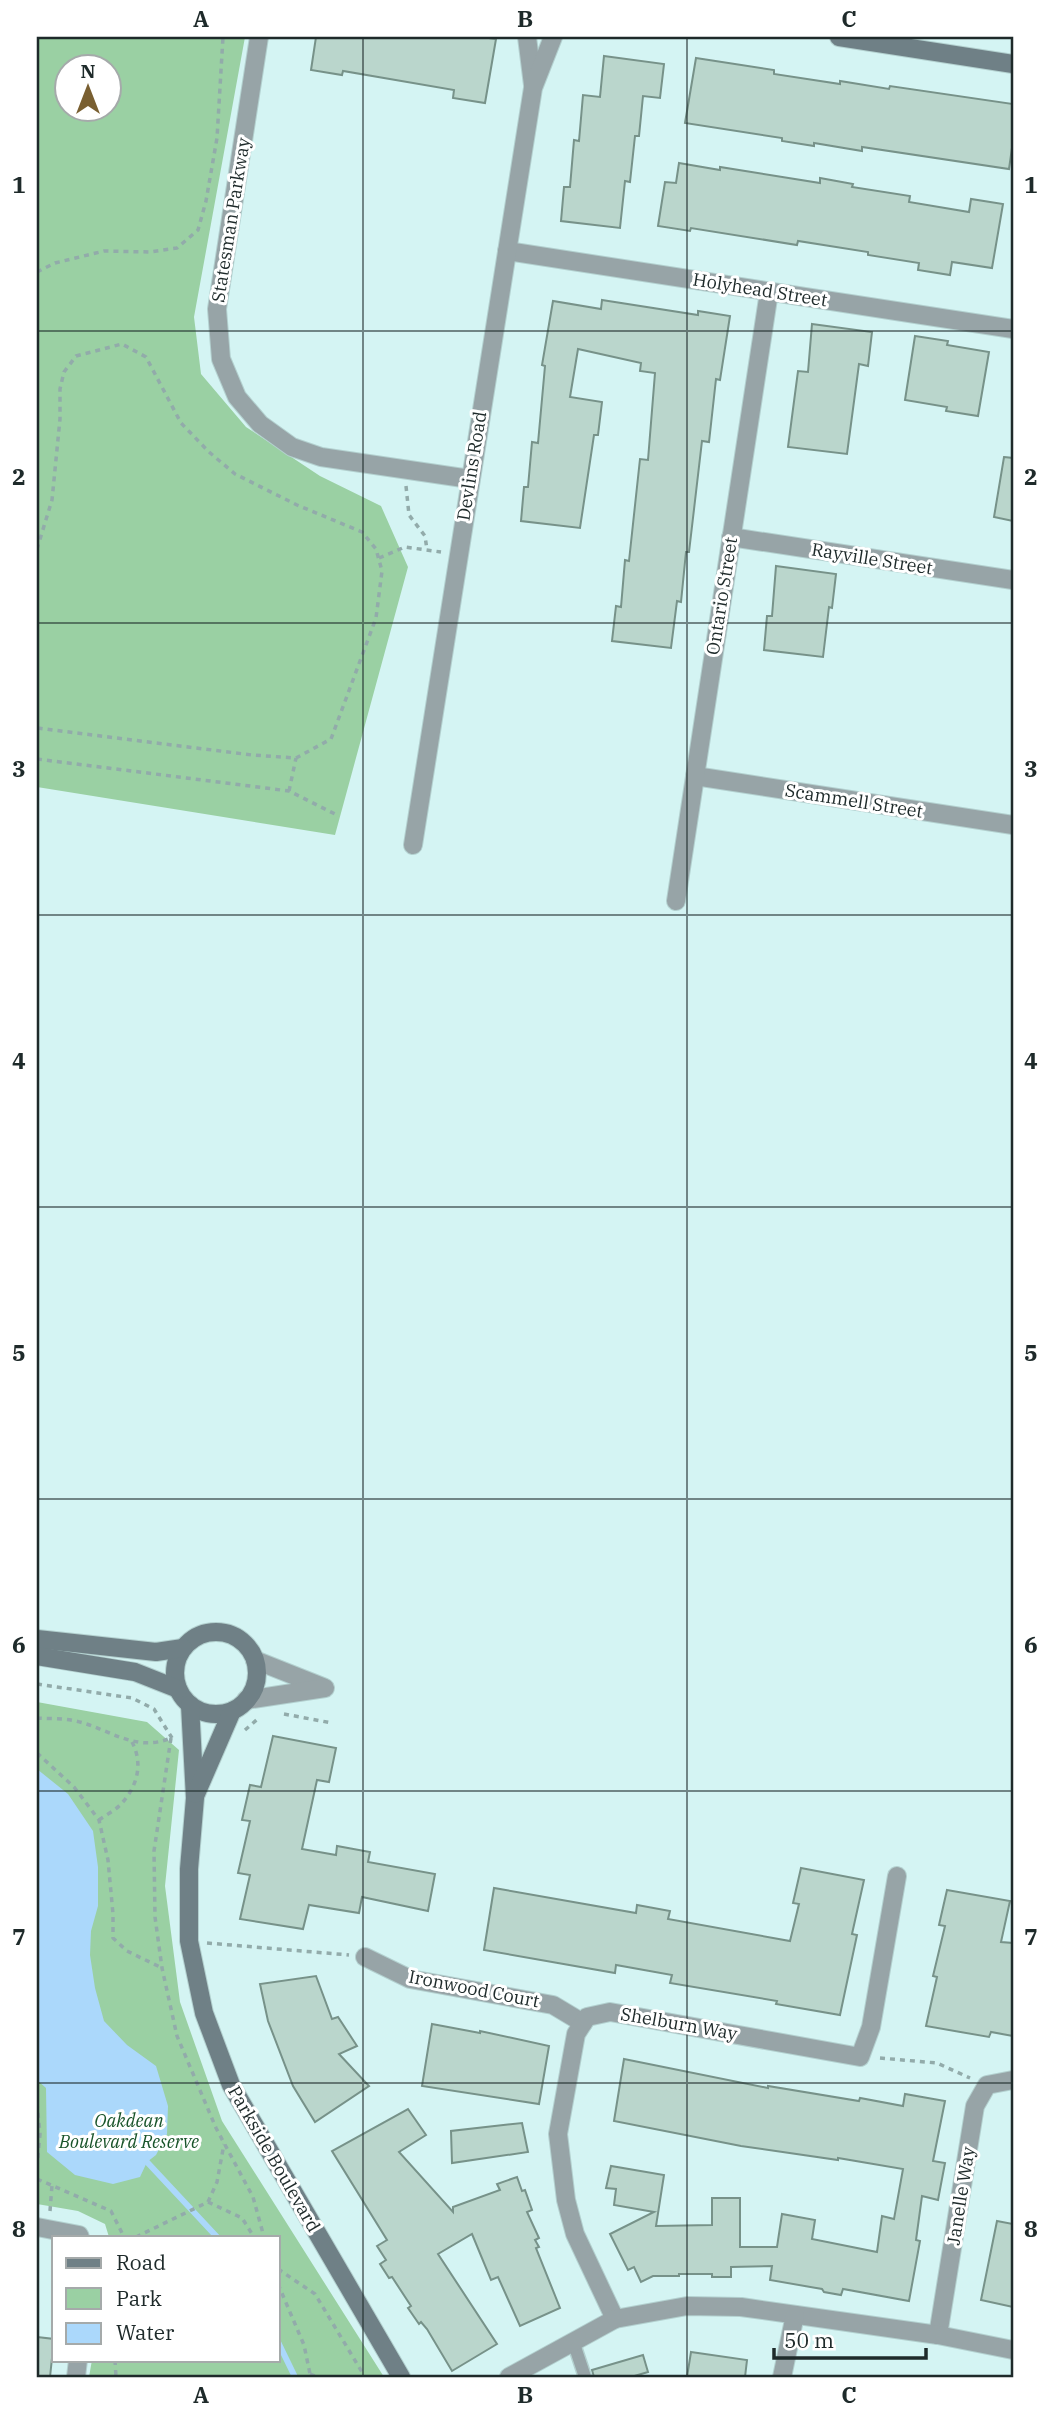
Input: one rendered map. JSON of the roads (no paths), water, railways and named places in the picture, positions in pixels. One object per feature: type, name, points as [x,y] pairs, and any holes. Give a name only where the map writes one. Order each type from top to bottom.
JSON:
[{"type":"street","name":"Statesman Parkway","points":[[259,37],[217,309],[221,359],[237,397],[260,424],[292,447],[321,457],[470,479]]},
{"type":"street","name":"Devlins Road","points":[[527,37],[533,88]]},
{"type":"street","name":"Devlins Road","points":[[413,845],[533,88],[553,37]]},
{"type":"street","points":[[839,37],[1013,64]]},
{"type":"street","name":"Holyhead Street","points":[[507,251],[1013,330]]},
{"type":"street","name":"Ontario Street","points":[[676,901],[769,292]]},
{"type":"street","name":"Rayville Street","points":[[732,537],[1013,580]]},
{"type":"street","name":"Scammell Street","points":[[695,776],[1013,825]]},
{"type":"street","points":[[37,1639],[156,1652],[183,1648],[201,1636],[222,1633],[242,1642],[255,1660],[325,1688],[209,1714],[190,1705],[178,1689],[175,1668],[183,1648]]},
{"type":"street","points":[[37,1656],[135,1672],[178,1689]]},
{"type":"street","points":[[239,1706],[256,1682],[255,1660]]},
{"type":"street","name":"Parkside Boulevard","points":[[190,1705],[195,1798],[189,1869],[189,1941],[204,2013],[231,2085],[401,2377]]},
{"type":"street","name":"Parkside Boulevard","points":[[195,1798],[239,1706]]},
{"type":"street","name":"Shelburn Way","points":[[583,2023],[587,2017],[610,2012],[860,2057],[871,2027],[897,1877]]},
{"type":"street","name":"Ironwood Court","points":[[365,1957],[410,1979],[553,2005],[583,2023]]},
{"type":"street","points":[[583,2023],[576,2034],[558,2134],[566,2200],[575,2234],[615,2319]]},
{"type":"street","name":"Janelle Way","points":[[938,2336],[975,2106],[987,2085],[1013,2080]]},
{"type":"street","points":[[42,2228],[80,2236]]},
{"type":"street","points":[[509,2377],[615,2319],[687,2305],[741,2307],[938,2336],[1013,2350]]},
{"type":"street","points":[[782,2377],[795,2315]]},
{"type":"lane","points":[[573,2340],[585,2377]]},
{"type":"water","points":[[37,1769],[68,1794],[93,1831],[98,1867],[98,1906],[91,1931],[90,1955],[104,2021],[127,2045],[156,2066],[168,2106],[167,2134],[156,2155],[147,2162],[140,2177],[113,2184],[75,2175],[47,2152],[46,2088],[37,2080]]},
{"type":"waterway","points":[[147,2162],[216,2236]]},
{"type":"waterway","points":[[280,2346],[295,2377]]},
{"type":"park label","name":"Oakdean Boulevard Reserve","points":[[129,2131]]}]
